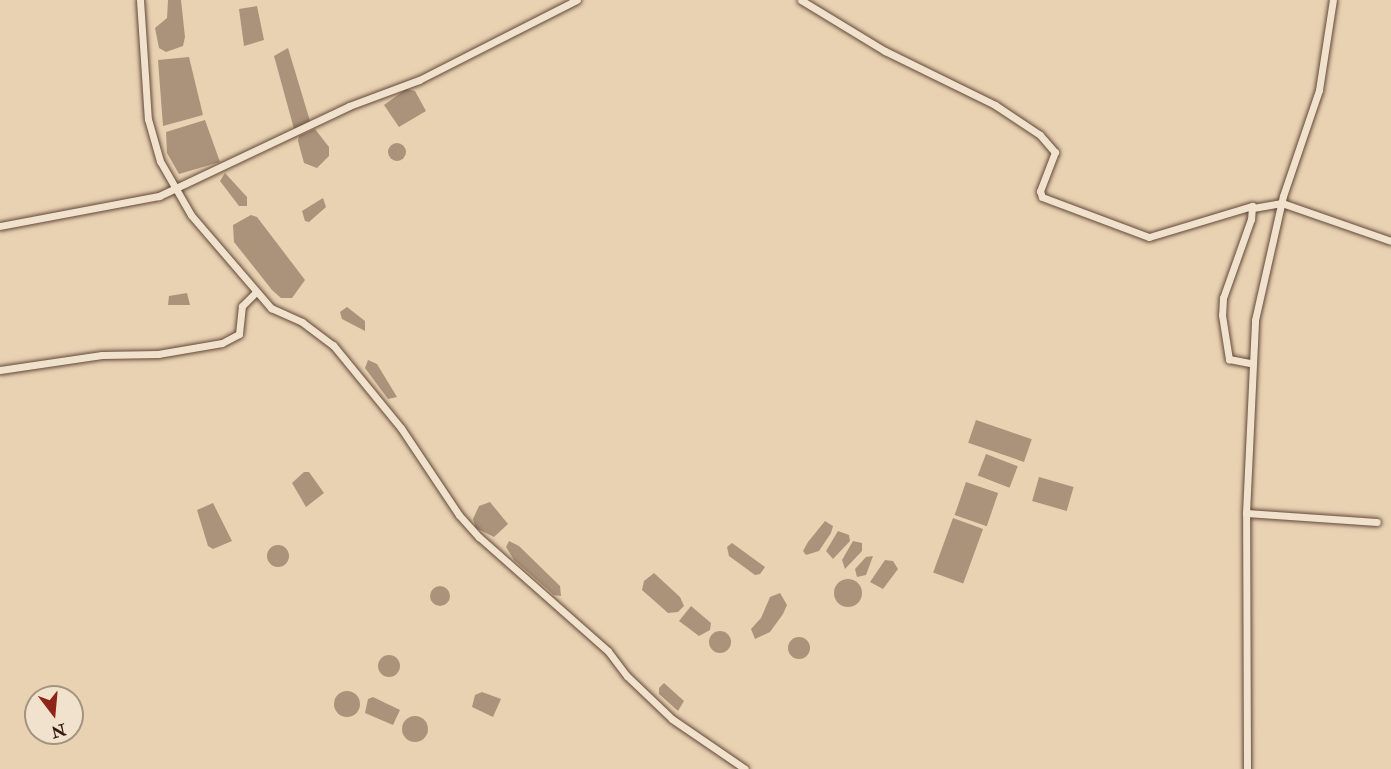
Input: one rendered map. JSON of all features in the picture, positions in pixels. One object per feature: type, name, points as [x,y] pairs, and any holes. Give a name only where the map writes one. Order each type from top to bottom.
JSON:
[{"type":"street","points":[[140,0],[148,119],[160,160],[178,188],[191,215],[271,308],[302,322],[333,345],[401,428],[459,515],[479,537],[608,651],[627,676],[672,719],[745,769]]},
{"type":"street","points":[[0,226],[134,204],[178,188],[349,106],[418,80],[578,0]]},
{"type":"street","points":[[801,0],[885,51],[995,105],[1040,135],[1055,152],[1040,191],[1042,197],[1149,237],[1249,206],[1253,208],[1282,203],[1391,241]]},
{"type":"street","points":[[1247,769],[1246,513],[1250,363],[1255,320],[1282,203],[1319,90],[1333,0]]},
{"type":"street","points":[[1250,363],[1229,359],[1222,315],[1223,298],[1253,208]]},
{"type":"street","points":[[0,370],[222,343],[239,334],[242,306],[256,292]]},
{"type":"street","points":[[1246,513],[1377,522]]},
{"type":"shaded area","points":[[168,0],[181,0],[185,37],[183,46],[166,52],[159,48],[155,28],[167,18]]},
{"type":"shaded area","points":[[257,6],[264,40],[244,46],[239,9]]},
{"type":"shaded area","points":[[288,48],[310,121],[294,129],[274,56]]},
{"type":"shaded area","points":[[189,57],[203,115],[163,126],[158,60]]},
{"type":"shaded area","points":[[406,89],[415,91],[426,111],[399,127],[384,105]]},
{"type":"shaded area","points":[[205,120],[220,162],[179,174],[167,153],[166,132]]},
{"type":"shaded area","points":[[315,129],[329,147],[329,156],[317,168],[304,163],[298,141],[299,136]]},
{"type":"shaded area","points":[[397,143],[403,146],[406,152],[403,158],[397,161],[391,158],[388,152],[391,146]]},
{"type":"shaded area","points":[[225,173],[247,197],[247,206],[239,206],[220,181]]},
{"type":"shaded area","points":[[323,198],[326,207],[309,222],[305,221],[302,211]]},
{"type":"shaded area","points":[[251,215],[257,217],[305,280],[292,298],[281,298],[272,290],[234,242],[233,225]]},
{"type":"shaded area","points":[[187,293],[190,305],[168,305],[169,296]]},
{"type":"shaded area","points":[[347,307],[365,321],[365,331],[342,319],[340,312]]},
{"type":"shaded area","points":[[368,360],[377,364],[397,397],[388,399],[365,368]]},
{"type":"shaded area","points":[[976,420],[1032,439],[1024,462],[968,443]]},
{"type":"shaded area","points":[[986,454],[1018,466],[1009,488],[978,475]]},
{"type":"shaded area","points":[[304,472],[309,472],[324,493],[306,507],[292,483]]},
{"type":"shaded area","points":[[1039,477],[1074,487],[1067,511],[1032,501]]},
{"type":"shaded area","points":[[966,482],[998,493],[987,526],[955,515]]},
{"type":"shaded area","points":[[490,502],[508,524],[494,537],[476,528],[473,519],[479,506]]},
{"type":"shaded area","points":[[213,503],[232,541],[213,549],[208,546],[197,510]]},
{"type":"shaded area","points":[[953,518],[983,529],[963,583],[933,573]]},
{"type":"shaded area","points":[[825,521],[833,526],[831,533],[819,551],[806,555],[803,551],[808,542]]},
{"type":"shaded area","points":[[838,531],[849,535],[850,541],[833,559],[826,551]]},
{"type":"shaded area","points":[[509,541],[519,546],[560,586],[561,596],[554,595],[514,560],[506,547]]},
{"type":"shaded area","points":[[853,541],[862,543],[862,551],[845,569],[842,560]]},
{"type":"shaded area","points":[[732,543],[765,567],[760,574],[755,575],[729,556],[727,547]]},
{"type":"shaded area","points":[[278,545],[286,548],[289,556],[286,564],[278,567],[270,564],[267,556],[270,548]]},
{"type":"shaded area","points":[[873,556],[866,575],[857,577],[855,569],[866,557]]},
{"type":"shaded area","points":[[885,560],[893,561],[898,569],[883,589],[870,582]]},
{"type":"shaded area","points":[[654,573],[680,597],[684,606],[678,612],[668,613],[642,590],[644,581]]},
{"type":"shaded area","points":[[848,579],[858,583],[862,593],[858,603],[848,607],[838,603],[834,593],[838,583]]},
{"type":"shaded area","points":[[440,586],[447,589],[450,596],[447,603],[440,606],[433,603],[430,596],[433,589]]},
{"type":"shaded area","points":[[780,593],[787,605],[783,614],[770,632],[755,639],[751,629],[761,618],[770,597]]},
{"type":"shaded area","points":[[691,606],[711,623],[710,630],[699,636],[679,621]]},
{"type":"shaded area","points":[[720,631],[728,634],[731,642],[728,650],[720,653],[712,650],[709,642],[712,634]]},
{"type":"shaded area","points":[[799,637],[807,640],[810,648],[807,656],[799,659],[791,656],[788,648],[791,640]]},
{"type":"shaded area","points":[[389,655],[397,658],[400,666],[397,674],[389,677],[381,674],[378,666],[381,658]]},
{"type":"shaded area","points":[[664,683],[684,701],[678,711],[659,694],[659,688]]},
{"type":"shaded area","points":[[347,691],[356,695],[360,704],[356,713],[347,717],[338,713],[334,704],[338,695]]},
{"type":"shaded area","points":[[482,692],[501,699],[493,717],[472,707],[475,695]]},
{"type":"shaded area","points":[[373,697],[400,710],[393,725],[365,713],[368,699]]},
{"type":"shaded area","points":[[415,716],[424,720],[428,729],[424,738],[415,742],[406,738],[402,729],[406,720]]}]
